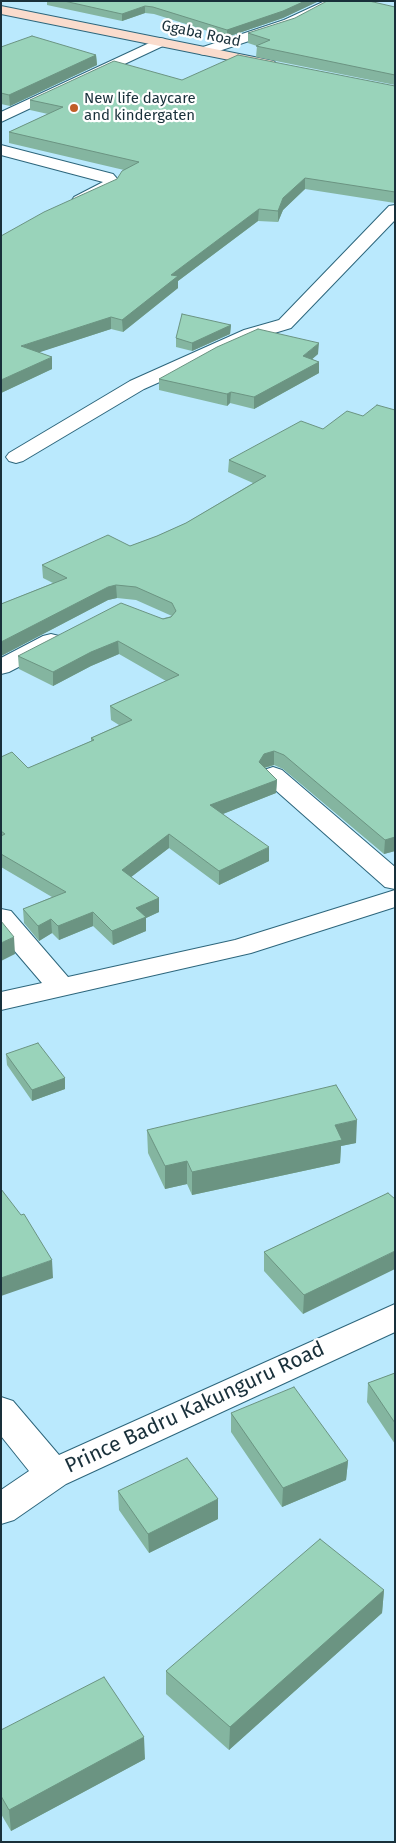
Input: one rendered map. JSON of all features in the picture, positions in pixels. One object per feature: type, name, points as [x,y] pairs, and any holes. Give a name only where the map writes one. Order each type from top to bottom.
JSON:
[{"type":"main road","name":"Ggaba Road","points":[[1,10],[282,67]]},
{"type":"street","points":[[205,51],[288,23],[336,1]]},
{"type":"street","points":[[1,118],[160,42]]},
{"type":"street","points":[[1,150],[107,177],[112,182],[110,185],[68,205]]},
{"type":"street","points":[[16,457],[137,385],[252,334],[285,324],[395,210]]},
{"type":"street","points":[[1,667],[71,630]]},
{"type":"street","points":[[273,775],[395,880]]},
{"type":"street","points":[[1,1001],[241,947],[395,898]]},
{"type":"street","points":[[1,917],[62,988]]},
{"type":"street","name":"Prince Badru Kakunguru Road","points":[[1,1509],[53,1474],[395,1316]]},
{"type":"street","points":[[1,1411],[53,1474]]},
{"type":"building","points":[[64,1],[305,1],[283,11],[227,30],[153,7],[145,6],[122,14]]},
{"type":"building","points":[[327,1],[369,1],[395,7],[395,75],[256,46],[270,40],[248,33],[295,18]]},
{"type":"building","points":[[32,36],[96,55],[9,95],[1,93],[1,47]]},
{"type":"building","points":[[238,55],[395,86],[395,192],[305,178],[283,198],[278,211],[259,209],[171,275],[178,276],[122,320],[111,317],[21,346],[52,357],[1,380],[1,236],[44,212],[117,179],[122,171],[139,162],[9,132],[63,107],[30,100],[114,61],[182,80]]},
{"type":"building","points":[[182,314],[231,325],[192,343],[176,338]]},
{"type":"building","points":[[258,329],[319,343],[303,356],[319,362],[254,397],[231,392],[227,394],[159,379],[217,347]]},
{"type":"building","points":[[377,405],[395,410],[395,837],[385,840],[284,755],[274,751],[264,754],[259,762],[277,780],[210,805],[269,847],[219,871],[169,834],[122,870],[159,898],[136,908],[146,917],[112,931],[93,912],[58,926],[51,919],[38,926],[23,909],[66,892],[1,854],[1,836],[5,834],[1,831],[1,757],[12,752],[28,768],[94,740],[91,738],[132,720],[110,706],[179,675],[118,641],[91,652],[53,672],[18,656],[121,603],[163,619],[171,617],[176,611],[172,603],[136,587],[116,585],[108,587],[1,642],[1,604],[67,578],[42,565],[108,535],[130,546],[157,536],[186,523],[266,476],[229,460],[301,421],[323,429],[347,411],[363,416]]},
{"type":"building","points":[[1,921],[14,937],[1,943]]},
{"type":"building","points":[[38,1043],[65,1078],[32,1090],[6,1054]]},
{"type":"building","points":[[336,1085],[357,1120],[335,1125],[342,1140],[192,1172],[187,1161],[165,1166],[147,1130]]},
{"type":"building","points":[[1,1189],[21,1215],[24,1214],[52,1260],[1,1278]]},
{"type":"building","points":[[388,1193],[395,1199],[395,1251],[304,1295],[264,1252]]},
{"type":"building","points":[[395,1373],[395,1423],[368,1383]]},
{"type":"building","points":[[294,1387],[348,1461],[283,1488],[231,1413]]},
{"type":"building","points":[[187,1458],[218,1499],[148,1534],[118,1491]]},
{"type":"building","points":[[320,1539],[384,1590],[230,1727],[166,1671]]},
{"type":"building","points":[[104,1677],[144,1737],[9,1810],[1,1796],[1,1730]]},
{"type":"place","name":"New life daycare and kindergaten","points":[[74,108]]}]
